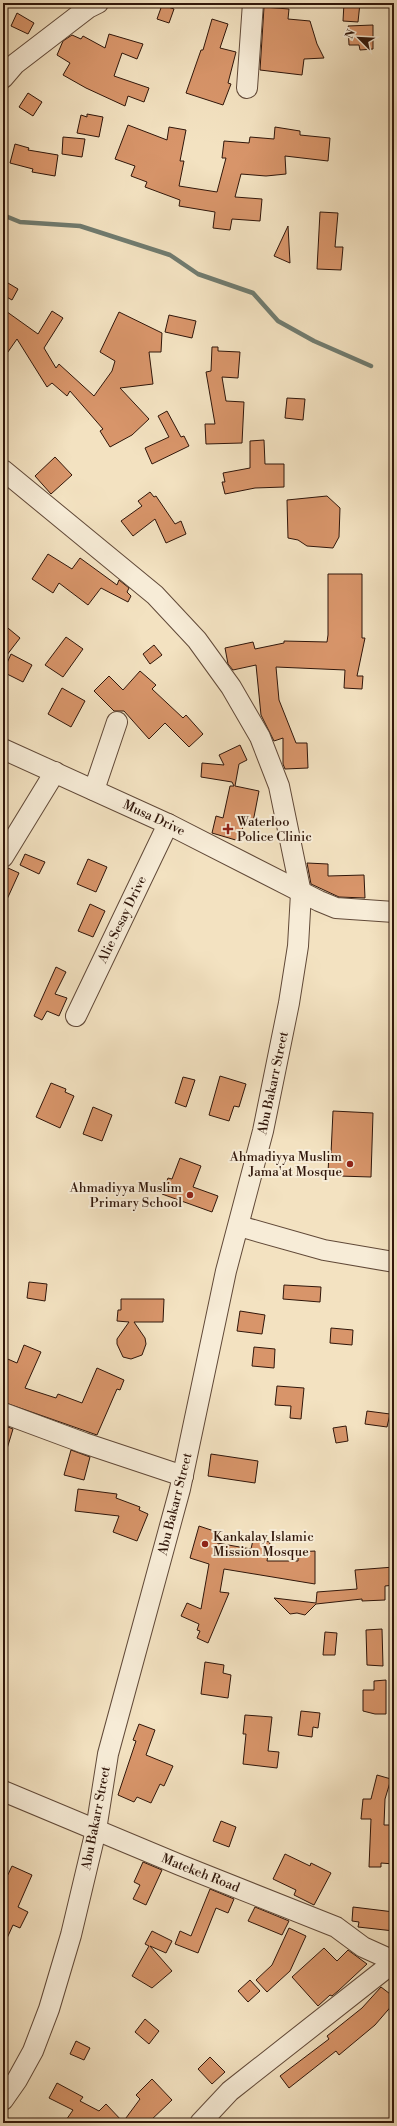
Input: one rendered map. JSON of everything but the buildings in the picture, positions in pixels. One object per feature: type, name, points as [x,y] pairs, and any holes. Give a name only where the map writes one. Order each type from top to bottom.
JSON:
[{"type":"street","points":[[3,78],[15,64],[88,8],[98,3]]},
{"type":"street","points":[[247,88],[254,3]]},
{"type":"street","name":"Abu Bakarr Street","points":[[3,470],[155,594],[198,640],[231,687],[260,738],[279,786],[301,893],[298,946],[289,1003],[263,1131],[226,1271],[183,1476],[108,1754],[96,1830],[71,1935],[49,2009],[32,2051],[17,2080],[3,2100]]},
{"type":"street","points":[[94,790],[117,722]]},
{"type":"street","name":"Musa Drive","points":[[3,749],[168,824],[250,865],[301,893],[336,908],[394,912]]},
{"type":"street","points":[[3,857],[55,772]]},
{"type":"street","name":"Alie Sesay Drive","points":[[76,1016],[168,824]]},
{"type":"street","points":[[239,1226],[324,1250],[394,1262]]},
{"type":"street","points":[[3,1413],[91,1446],[183,1476]]},
{"type":"street","name":"Matekeh Road","points":[[3,1791],[336,1927],[363,1947],[394,1961]]},
{"type":"street","points":[[200,2123],[230,2091],[394,1961]]},
{"type":"waterway","points":[[3,215],[20,222],[80,226],[170,255],[198,274],[253,293],[278,321],[314,341],[371,366]]},
{"type":"place","name":"Waterloo Police Clinic","points":[[228,829]]},
{"type":"place","name":"Ahmadiyya Muslim Jama'at Mosque","points":[[350,1164]]},
{"type":"place","name":"Ahmadiyya Muslim Primary School","points":[[190,1195]]},
{"type":"place","name":"Kankalay Islamic Mission Mosque","points":[[205,1544]]}]
